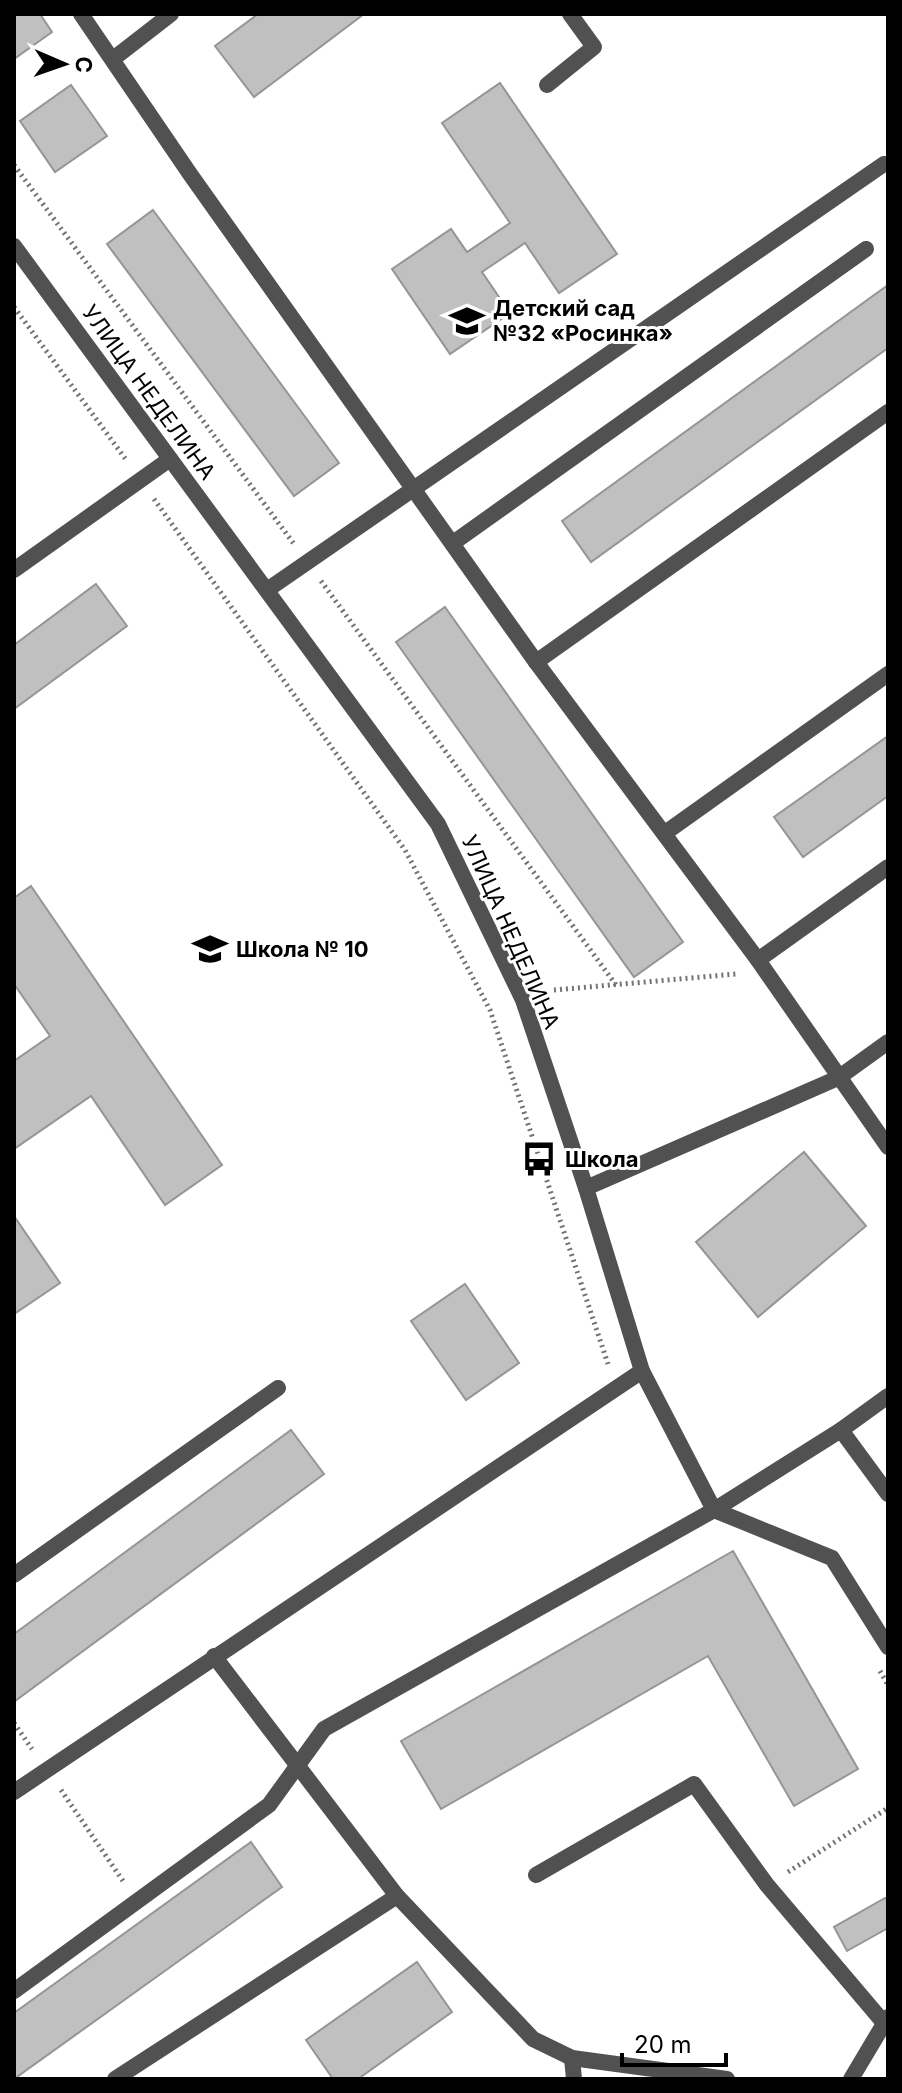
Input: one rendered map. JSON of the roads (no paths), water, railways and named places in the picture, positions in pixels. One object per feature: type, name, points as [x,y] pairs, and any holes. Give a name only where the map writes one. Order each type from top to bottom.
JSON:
[{"type":"street","points":[[81,14],[199,187],[536,662],[758,960],[888,1147]]},
{"type":"street","points":[[113,59],[171,14]]},
{"type":"street","points":[[547,85],[594,47],[570,14]]},
{"type":"street","points":[[267,590],[887,166]]},
{"type":"street","name":"УЛИЦА НЕДЕЛИНА","points":[[14,246],[438,824],[523,1000],[586,1188],[642,1371],[714,1510]]},
{"type":"street","points":[[453,543],[866,249]]},
{"type":"street","points":[[536,662],[888,412]]},
{"type":"street","points":[[14,570],[170,459]]},
{"type":"street","points":[[665,833],[888,674]]},
{"type":"street","points":[[758,960],[888,867]]},
{"type":"street","points":[[586,1188],[838,1078],[888,1042]]},
{"type":"street","points":[[14,1792],[642,1371]]},
{"type":"street","points":[[14,1575],[278,1388]]},
{"type":"street","points":[[14,1991],[269,1805],[324,1729],[714,1510],[841,1430],[888,1396]]},
{"type":"street","points":[[841,1430],[888,1494]]},
{"type":"street","points":[[714,1510],[832,1558],[888,1647]]},
{"type":"street","points":[[214,1656],[397,1896],[533,2039],[572,2058],[727,2079]]},
{"type":"street","points":[[536,1875],[694,1784],[767,1885],[886,2020],[851,2079]]},
{"type":"street","points":[[115,2079],[397,1896]]},
{"type":"street","points":[[572,2058],[574,2079]]},
{"type":"place","name":"Детский сад №32 «Росинка»","points":[[467,321]]},
{"type":"place","name":"Школа № 10","points":[[210,949]]},
{"type":"place","name":"Школа","points":[[539,1159]]}]
